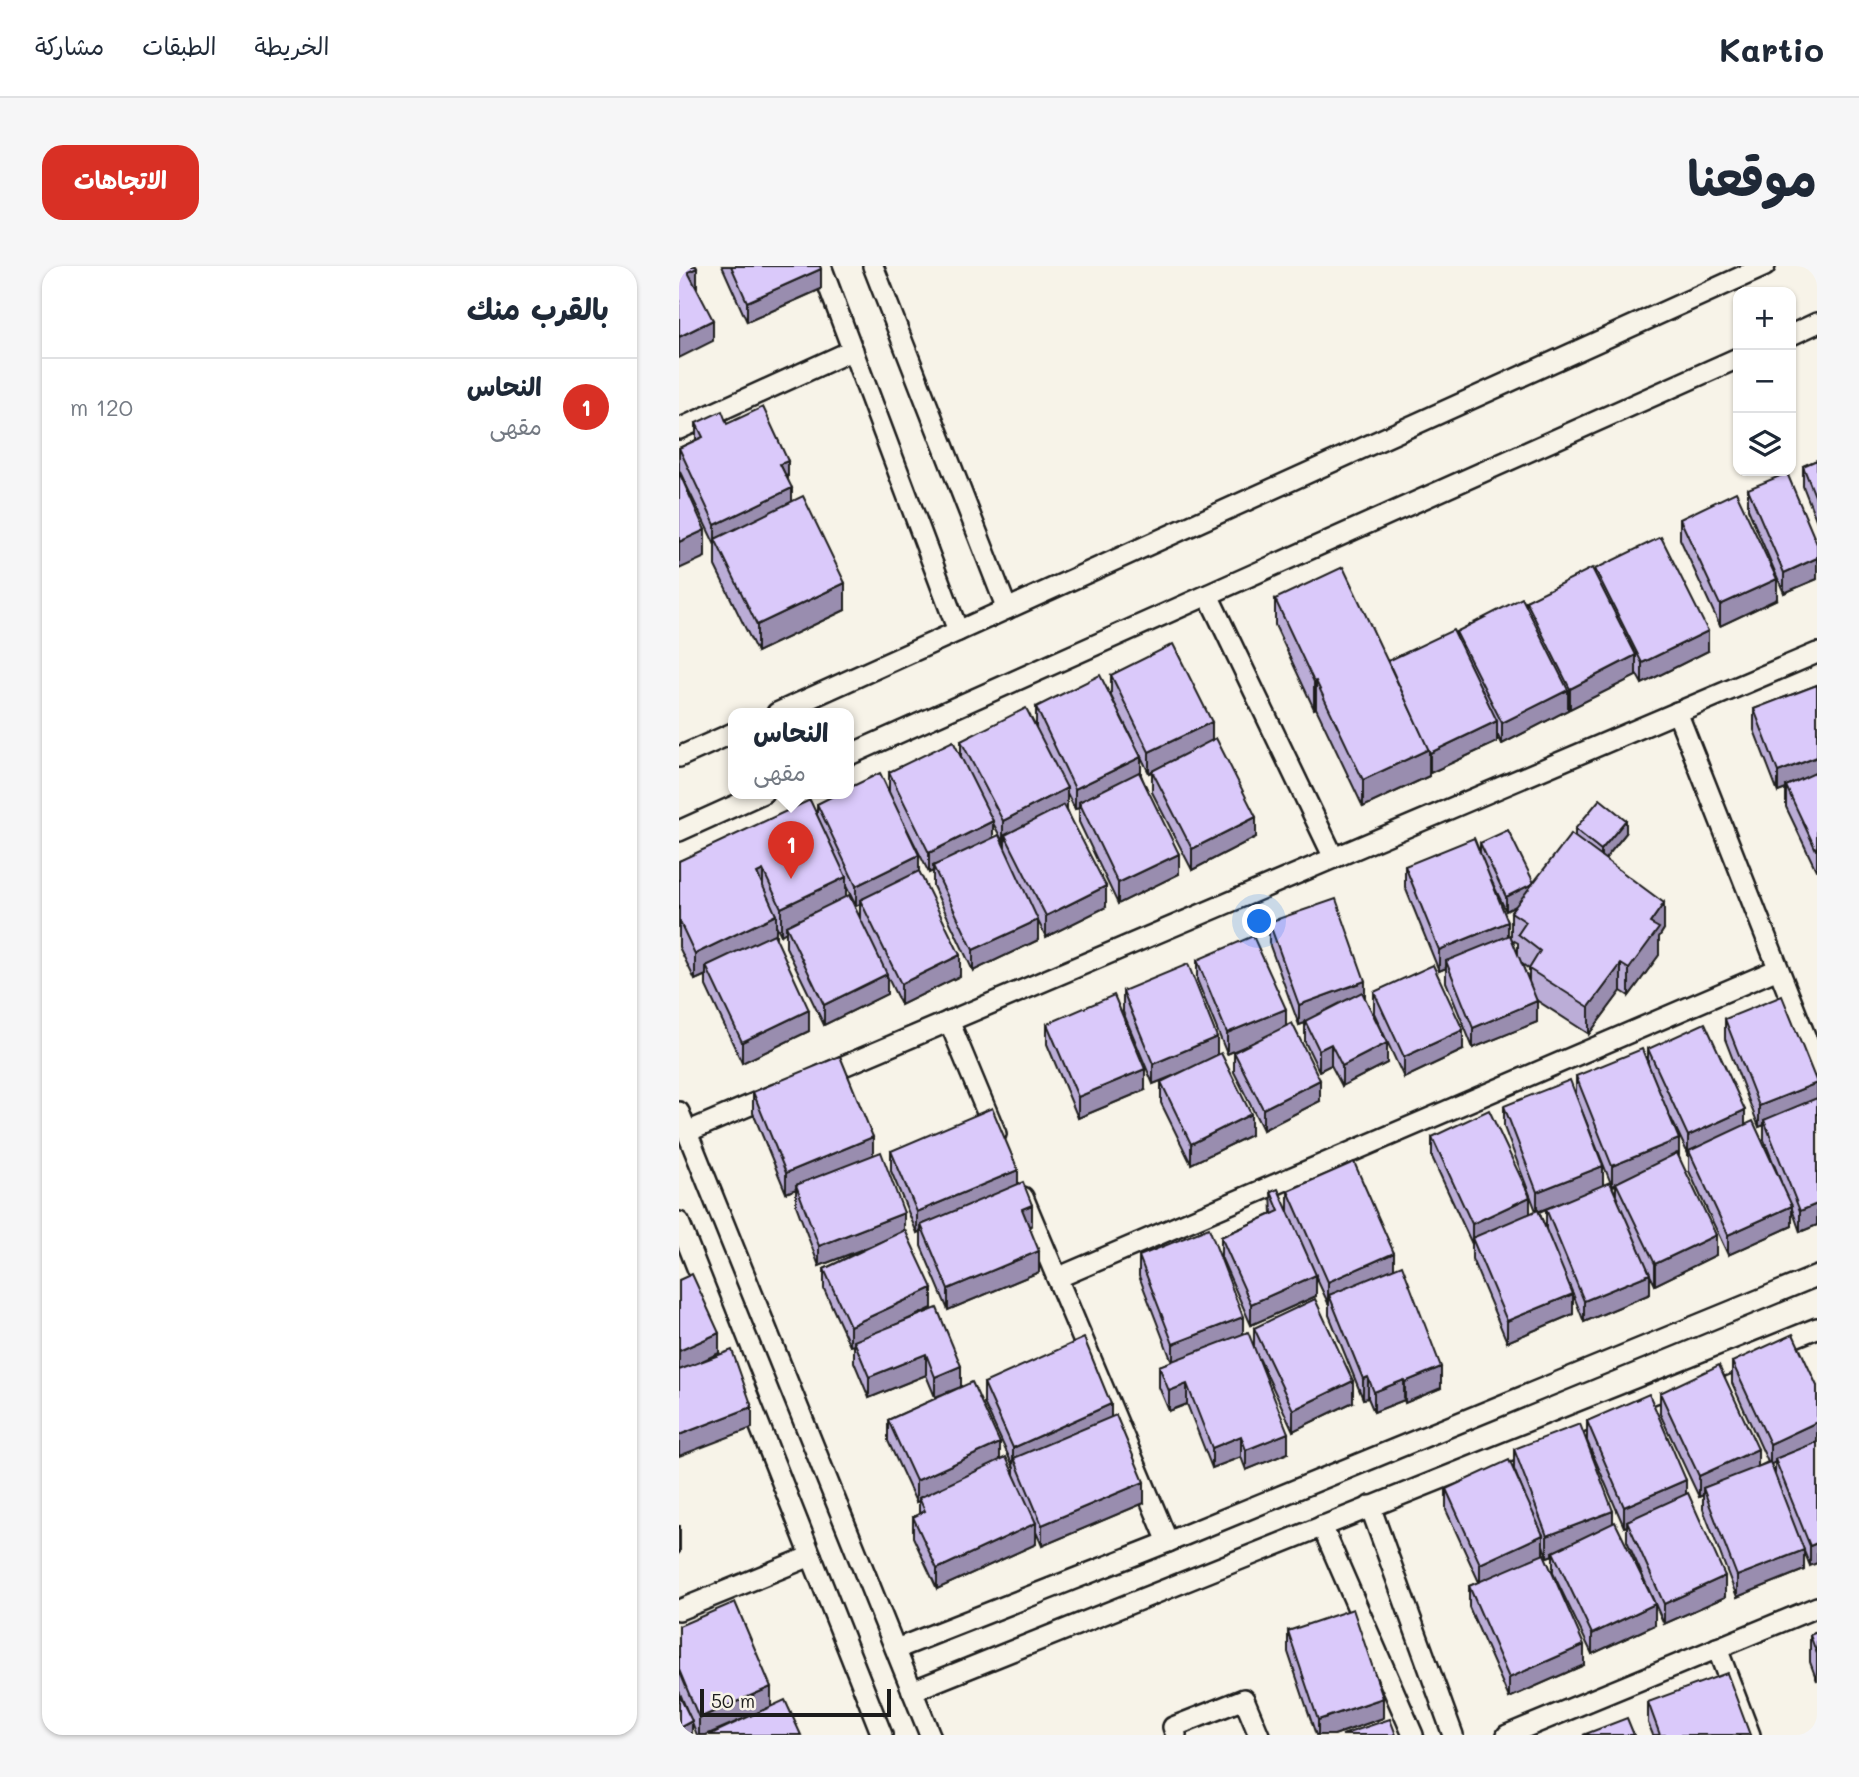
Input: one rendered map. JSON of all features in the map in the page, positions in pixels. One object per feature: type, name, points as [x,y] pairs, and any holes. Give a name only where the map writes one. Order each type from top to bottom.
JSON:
[{"type":"street","points":[[821,266],[958,631]]},
{"type":"street","points":[[873,266],[1007,609]]},
{"type":"street","points":[[788,708],[1765,266]]},
{"type":"street","points":[[1796,333],[1817,323]]},
{"type":"street","points":[[679,429],[853,351]]},
{"type":"street","points":[[854,753],[1733,361]]},
{"type":"street","points":[[1208,595],[1334,858]]},
{"type":"street","points":[[687,1132],[1817,653]]},
{"type":"street","points":[[1677,712],[1817,1066]]},
{"type":"street","points":[[679,757],[728,735]]},
{"type":"street","points":[[679,831],[750,799]]},
{"type":"street","points":[[1057,1278],[1778,969]]},
{"type":"street","points":[[949,1021],[1003,1150]]},
{"type":"street","points":[[679,1112],[930,1735]]},
{"type":"street","points":[[1014,1175],[1168,1542]]},
{"type":"street","points":[[679,1222],[882,1735]]},
{"type":"street","points":[[896,1648],[1168,1542],[1817,1276]]},
{"type":"street","points":[[912,1691],[1817,1328]]},
{"type":"street","points":[[1370,1506],[1453,1735]]},
{"type":"street","points":[[1322,1526],[1413,1735]]},
{"type":"street","points":[[679,1610],[811,1556]]},
{"type":"street","points":[[1507,1735],[1817,1607]]},
{"type":"street","points":[[1717,1648],[1750,1735]]},
{"type":"street","points":[[1176,1735],[1173,1727],[1244,1699],[1259,1735]]},
{"type":"building","points":[[679,266],[696,266],[697,268],[688,272],[713,320],[679,337]]},
{"type":"building","points":[[731,266],[820,266],[821,269],[747,302]]},
{"type":"building","points":[[763,407],[788,461],[780,464],[792,488],[715,525],[679,448],[703,437],[696,423],[722,411],[727,424]]},
{"type":"building","points":[[1817,460],[1817,501],[1803,466]]},
{"type":"building","points":[[679,472],[705,530],[679,542]]},
{"type":"building","points":[[1780,476],[1788,476],[1817,544],[1817,558],[1784,573],[1748,489]]},
{"type":"building","points":[[1736,492],[1777,579],[1720,605],[1680,519]]},
{"type":"building","points":[[803,496],[845,583],[757,625],[715,539]]},
{"type":"building","points":[[1661,537],[1708,631],[1642,663],[1595,569]]},
{"type":"building","points":[[1343,567],[1429,749],[1363,780],[1275,599]]},
{"type":"building","points":[[1592,568],[1636,655],[1570,689],[1526,601]]},
{"type":"building","points":[[1522,598],[1568,690],[1502,723],[1456,632]]},
{"type":"building","points":[[1453,630],[1497,721],[1430,753],[1388,661]]},
{"type":"building","points":[[1173,644],[1212,722],[1149,752],[1111,675]]},
{"type":"building","points":[[1100,675],[1141,757],[1075,789],[1036,707]]},
{"type":"building","points":[[1817,685],[1817,757],[1778,772],[1754,709]]},
{"type":"building","points":[[1026,708],[1067,788],[1003,821],[961,741]]},
{"type":"building","points":[[1216,738],[1256,817],[1192,849],[1152,771]]},
{"type":"building","points":[[953,741],[993,821],[929,853],[889,772]]},
{"type":"building","points":[[1139,772],[1179,854],[1118,883],[1079,802]]},
{"type":"building","points":[[1817,772],[1817,850],[1816,850],[1786,786]]},
{"type":"building","points":[[880,773],[919,855],[856,886],[817,804],[827,799],[854,799],[854,786]]},
{"type":"building","points":[[1600,799],[1626,820],[1601,850],[1575,829]]},
{"type":"building","points":[[810,800],[846,877],[781,908],[763,870],[757,873],[776,915],[695,954],[679,920],[679,861]]},
{"type":"building","points":[[1064,805],[1106,886],[1046,916],[1005,835]]},
{"type":"building","points":[[1508,830],[1534,883],[1506,897],[1480,843]]},
{"type":"building","points":[[1571,834],[1664,903],[1650,923],[1659,928],[1629,969],[1621,964],[1589,1007],[1529,969],[1540,951],[1518,934],[1526,922],[1511,912]]},
{"type":"building","points":[[999,835],[1038,920],[973,950],[933,866]]},
{"type":"building","points":[[1474,838],[1508,922],[1439,950],[1405,866]]},
{"type":"building","points":[[919,871],[960,955],[901,984],[860,900]]},
{"type":"building","points":[[849,895],[887,974],[824,1005],[786,926]]},
{"type":"building","points":[[1336,899],[1365,981],[1299,1005],[1269,922]]},
{"type":"building","points":[[774,934],[809,1010],[742,1042],[706,966]]},
{"type":"building","points":[[1510,935],[1537,1001],[1473,1028],[1446,961]]},
{"type":"building","points":[[1253,936],[1286,1009],[1227,1033],[1197,960]]},
{"type":"building","points":[[1188,964],[1217,1037],[1153,1064],[1123,991]]},
{"type":"building","points":[[1433,965],[1463,1030],[1404,1057],[1374,992]]},
{"type":"building","points":[[1362,992],[1387,1043],[1342,1066],[1331,1044],[1319,1050],[1305,1021]]},
{"type":"building","points":[[1114,995],[1145,1069],[1078,1097],[1047,1024]]},
{"type":"building","points":[[1782,996],[1817,1083],[1759,1106],[1725,1019]]},
{"type":"building","points":[[1292,1023],[1320,1080],[1263,1109],[1234,1052]]},
{"type":"building","points":[[1705,1023],[1745,1110],[1688,1136],[1648,1049]]},
{"type":"building","points":[[1642,1049],[1679,1139],[1612,1166],[1576,1076]]},
{"type":"building","points":[[1221,1053],[1251,1114],[1191,1144],[1161,1082]]},
{"type":"building","points":[[840,1056],[873,1137],[786,1173],[753,1092]]},
{"type":"building","points":[[1570,1080],[1603,1166],[1537,1192],[1504,1106]]},
{"type":"building","points":[[1817,1098],[1817,1204],[1800,1211],[1764,1120]]},
{"type":"building","points":[[992,1108],[1018,1170],[917,1212],[891,1151]]},
{"type":"building","points":[[1489,1110],[1530,1197],[1472,1224],[1432,1137]]},
{"type":"building","points":[[1753,1121],[1792,1206],[1728,1235],[1689,1151]]},
{"type":"building","points":[[881,1152],[904,1213],[819,1246],[796,1185]]},
{"type":"building","points":[[1677,1153],[1716,1235],[1655,1264],[1616,1183]]},
{"type":"building","points":[[1354,1162],[1394,1253],[1328,1282],[1288,1191]]},
{"type":"building","points":[[1023,1182],[1032,1205],[1022,1209],[1039,1251],[948,1289],[921,1225]]},
{"type":"building","points":[[1610,1182],[1650,1274],[1584,1301],[1546,1209]]},
{"type":"building","points":[[1278,1189],[1316,1275],[1251,1304],[1221,1237],[1279,1211],[1271,1192]]},
{"type":"building","points":[[1538,1210],[1573,1294],[1507,1321],[1472,1238]]},
{"type":"building","points":[[1209,1228],[1243,1317],[1173,1344],[1139,1256]]},
{"type":"building","points":[[905,1230],[932,1288],[850,1326],[824,1269]]},
{"type":"building","points":[[1402,1265],[1441,1367],[1374,1392],[1368,1377],[1363,1379],[1329,1295]]},
{"type":"building","points":[[692,1274],[719,1333],[679,1351],[679,1280]]},
{"type":"building","points":[[1315,1299],[1353,1381],[1293,1410],[1254,1328]]},
{"type":"building","points":[[937,1308],[961,1366],[935,1377],[926,1354],[869,1377],[854,1341]]},
{"type":"building","points":[[1248,1332],[1288,1433],[1246,1450],[1241,1436],[1212,1448],[1187,1384],[1169,1391],[1159,1366]]},
{"type":"building","points":[[1793,1334],[1817,1386],[1817,1422],[1770,1444],[1732,1362]]},
{"type":"building","points":[[1084,1338],[1111,1404],[1013,1448],[984,1383]]},
{"type":"building","points":[[732,1350],[752,1407],[679,1435],[679,1370]]},
{"type":"building","points":[[1719,1365],[1758,1449],[1699,1476],[1660,1393]]},
{"type":"building","points":[[972,1382],[1000,1443],[916,1481],[888,1420]]},
{"type":"building","points":[[1649,1394],[1686,1480],[1624,1507],[1587,1421]]},
{"type":"building","points":[[1116,1415],[1144,1482],[1042,1525],[1014,1458]]},
{"type":"building","points":[[1580,1424],[1613,1511],[1547,1536],[1514,1449]]},
{"type":"building","points":[[1817,1442],[1817,1543],[1810,1546],[1775,1459]]},
{"type":"building","points":[[1006,1457],[1036,1523],[937,1569],[913,1517],[925,1511],[919,1498]]},
{"type":"building","points":[[1509,1460],[1543,1535],[1480,1564],[1446,1489]]},
{"type":"building","points":[[1770,1462],[1804,1550],[1737,1576],[1703,1488]]},
{"type":"building","points":[[1688,1493],[1725,1576],[1664,1604],[1627,1521]]},
{"type":"building","points":[[1615,1522],[1655,1604],[1592,1634],[1553,1552]]},
{"type":"building","points":[[1544,1554],[1584,1645],[1509,1678],[1469,1586]]},
{"type":"building","points":[[735,1602],[771,1687],[699,1718],[679,1670],[679,1626]]},
{"type":"building","points":[[1353,1609],[1383,1698],[1318,1720],[1288,1631]]},
{"type":"building","points":[[1817,1632],[1817,1654],[1810,1635]]},
{"type":"building","points":[[1727,1673],[1750,1735],[1660,1735],[1648,1702]]},
{"type":"building","points":[[679,1695],[692,1721],[679,1728]]},
{"type":"building","points":[[785,1700],[801,1735],[709,1735]]},
{"type":"building","points":[[1627,1718],[1634,1735],[1583,1735]]},
{"type":"building","points":[[1390,1719],[1396,1735],[1342,1735]]},
{"type":"place","name":"النحاس","points":[[791,879]]}]
